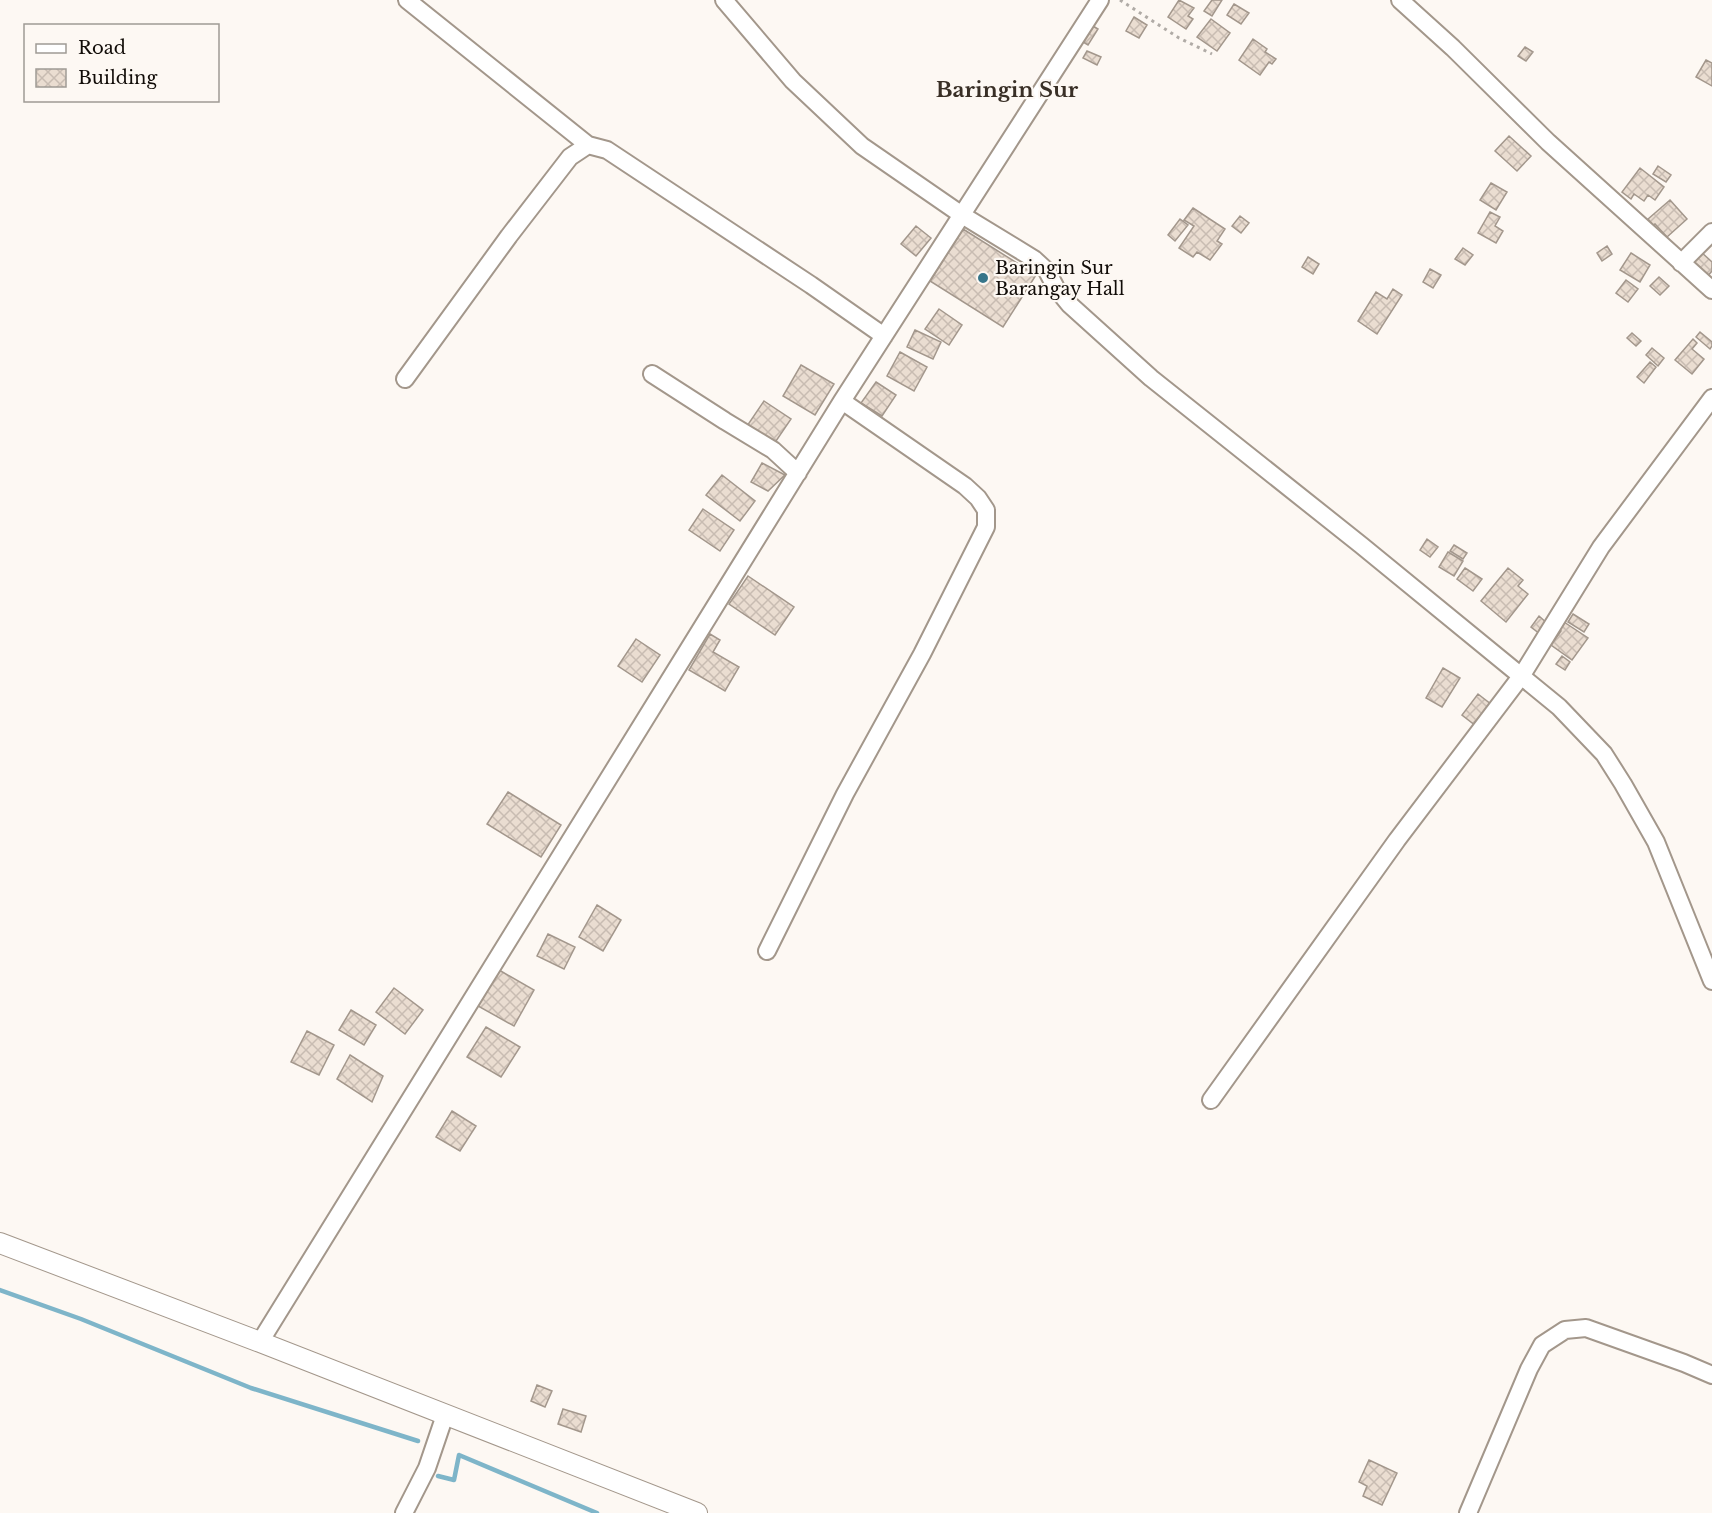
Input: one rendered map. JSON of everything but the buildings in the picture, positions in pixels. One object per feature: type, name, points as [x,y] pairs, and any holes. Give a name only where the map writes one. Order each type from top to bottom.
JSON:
[{"type":"street","points":[[408,0],[588,145],[608,150],[884,336]]},
{"type":"street","points":[[724,0],[794,81],[862,146],[962,215],[1034,259],[1047,272],[1069,304],[1151,378],[1559,707],[1604,754],[1656,842],[1712,981]]},
{"type":"street","points":[[260,1342],[842,401],[1100,0]]},
{"type":"street","points":[[1400,0],[1453,48],[1548,142],[1712,290]]},
{"type":"street","points":[[405,379],[509,236],[570,157],[588,145]]},
{"type":"street","points":[[1681,263],[1712,232]]},
{"type":"street","points":[[652,374],[773,450],[798,473]]},
{"type":"street","points":[[1211,1100],[1397,840],[1522,675],[1601,547],[1712,398]]},
{"type":"street","points":[[767,951],[845,794],[922,654],[986,527],[986,510],[978,498],[965,486],[842,401]]},
{"type":"street","points":[[0,1243],[698,1513]]},
{"type":"street","points":[[1468,1513],[1528,1369],[1542,1345],[1565,1330],[1586,1328],[1712,1375]]},
{"type":"street","points":[[404,1513],[427,1468],[445,1415]]},
{"type":"path","points":[[1120,0],[1179,38],[1212,54]]},
{"type":"waterway","points":[[0,1290],[81,1319],[251,1388],[418,1441]]},
{"type":"waterway","points":[[438,1476],[454,1480],[459,1455],[597,1513]]},
{"type":"place","name":"Baringin Sur Barangay Hall","points":[[983,278]]},
{"type":"district","name":"Baringin Sur","points":[[1007,90]]}]
